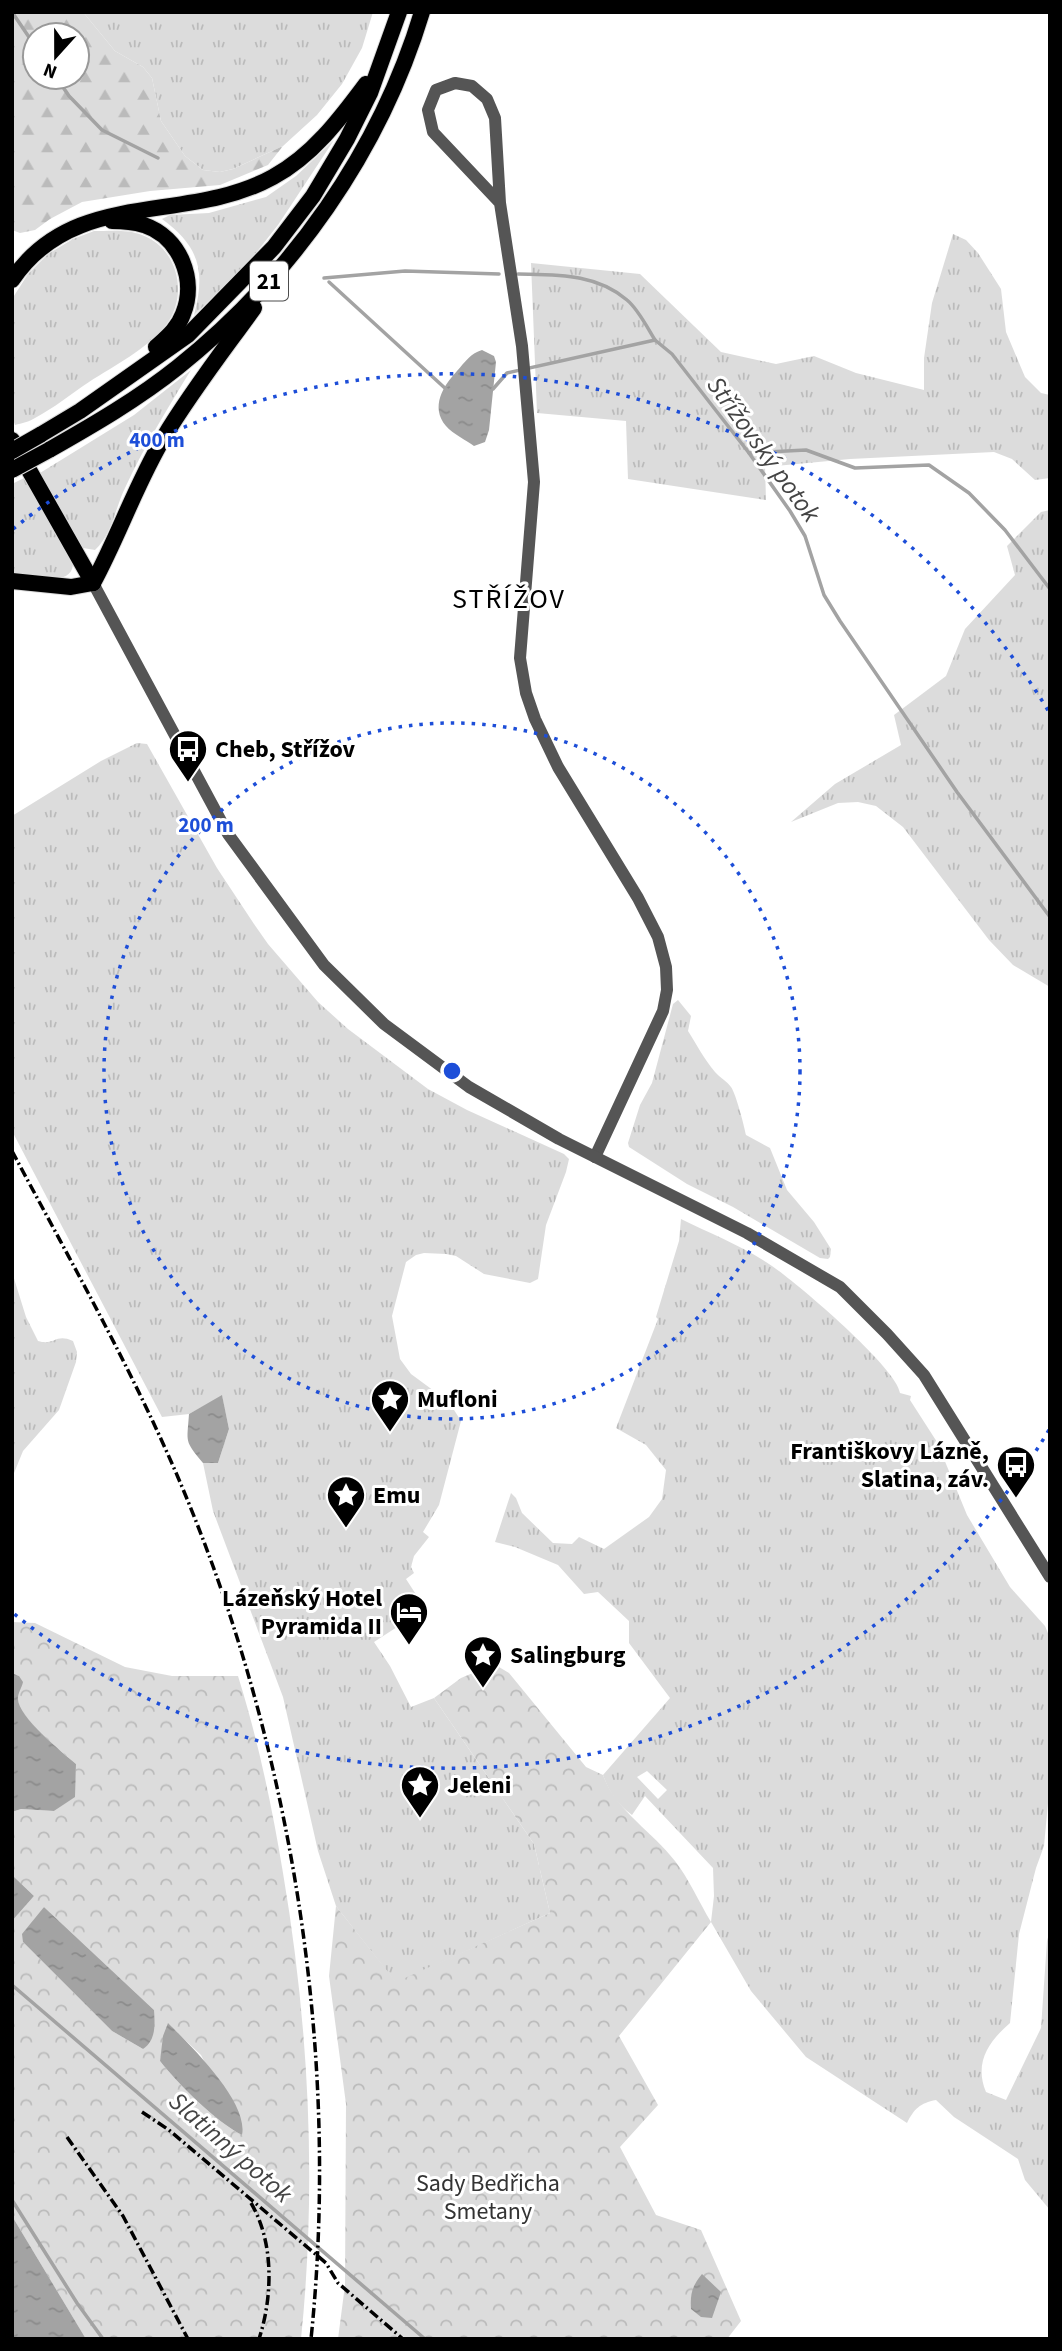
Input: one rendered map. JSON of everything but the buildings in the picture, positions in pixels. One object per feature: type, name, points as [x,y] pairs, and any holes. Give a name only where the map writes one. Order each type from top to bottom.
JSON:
[{"type":"highway","name":"21","points":[[12,450],[90,405],[188,335],[232,293],[274,247],[313,196],[347,139],[370,93],[399,12]]},
{"type":"highway","name":"21","points":[[12,470],[137,397],[177,368],[237,314],[287,261],[329,205],[366,147],[413,44],[422,12]]},
{"type":"highway","name":"21","points":[[69,231],[92,220],[109,216],[206,201],[272,178],[306,154],[324,137],[382,62]]},
{"type":"highway","name":"21","points":[[39,433],[154,349],[176,327],[186,305],[187,277],[184,264],[170,242],[160,233],[147,226],[111,221],[69,231]]},
{"type":"highway","points":[[16,274],[42,246],[69,231]]},
{"type":"highway","points":[[93,583],[114,545],[131,501],[163,438],[210,367],[287,261]]},
{"type":"highway","points":[[12,440],[93,583]]},
{"type":"highway","points":[[12,581],[71,587],[93,583]]},
{"type":"street","points":[[500,203],[433,132],[428,110],[436,90],[455,83],[472,86],[486,99],[495,118],[500,203],[522,346],[534,482],[520,658],[526,693],[558,767],[638,898],[658,937],[666,967],[667,990],[663,1011],[595,1157]]},
{"type":"street","points":[[93,583],[228,834],[324,965],[384,1024],[469,1087],[559,1139],[747,1233],[840,1287],[924,1375],[1050,1577]]},
{"type":"green space","points":[[12,12],[83,12],[90,21],[21,21],[21,91],[91,91],[91,22],[115,51],[143,67],[152,78],[161,121],[185,156],[203,170],[220,172],[233,169],[283,146],[268,165],[220,185],[150,191],[82,202],[35,230],[20,233],[12,230]]},
{"type":"green space","points":[[83,12],[373,12],[362,48],[342,84],[317,115],[283,146],[233,169],[220,172],[203,170],[185,156],[161,121],[152,78],[143,67],[115,51]]},
{"type":"green space","points":[[334,140],[278,225],[245,267],[194,315],[199,285],[196,261],[184,239],[162,219],[170,215],[209,213],[266,197],[296,176]]},
{"type":"green space","points":[[94,231],[137,233],[154,241],[164,250],[176,274],[178,287],[173,313],[158,334],[140,350],[42,414],[15,425],[12,417],[12,299],[28,274],[48,254],[73,239]]},
{"type":"green space","points":[[953,234],[966,240],[978,253],[1001,289],[1006,332],[1025,377],[1041,393],[1050,395],[1050,478],[1035,480],[1012,459],[994,452],[850,459],[765,467],[766,500],[628,479],[626,421],[537,413],[531,263],[640,274],[721,352],[776,364],[814,356],[856,373],[924,390],[924,358],[932,303]]},
{"type":"green space","points":[[191,370],[140,458],[101,544],[95,550],[83,548],[40,473],[134,415]]},
{"type":"green space","points":[[24,478],[73,565],[65,577],[48,579],[12,573],[12,484]]},
{"type":"green space","points":[[1050,510],[1050,987],[1013,965],[989,940],[903,827],[876,806],[858,802],[838,803],[791,822],[835,784],[901,745],[894,715],[946,676],[965,629],[1015,575],[1007,546],[1041,512]]},
{"type":"green space","points":[[137,743],[147,744],[217,868],[254,924],[318,1002],[348,1029],[428,1089],[467,1110],[564,1154],[569,1159],[546,1225],[538,1279],[530,1283],[484,1274],[456,1256],[446,1254],[416,1255],[406,1262],[392,1316],[400,1359],[411,1374],[449,1402],[461,1421],[439,1505],[423,1532],[429,1537],[414,1556],[411,1567],[414,1573],[406,1579],[417,1596],[414,1616],[374,1642],[411,1707],[434,1698],[534,1844],[550,1913],[396,1983],[336,1906],[318,1851],[283,1697],[213,1511],[203,1463],[218,1463],[229,1429],[222,1396],[189,1414],[162,1417],[12,1131],[12,816],[101,761]]},
{"type":"green space","points":[[678,1000],[691,1016],[688,1031],[711,1067],[733,1091],[746,1135],[770,1148],[787,1190],[814,1222],[831,1249],[828,1259],[820,1258],[733,1207],[687,1184],[629,1147],[640,1105],[652,1083],[673,1004]]},
{"type":"green space","points":[[681,1219],[762,1259],[823,1307],[865,1346],[895,1381],[900,1393],[911,1396],[910,1400],[937,1442],[967,1515],[1010,1587],[1045,1626],[1050,1638],[1050,1782],[1044,1846],[1019,1934],[1010,2023],[995,2038],[985,2054],[982,2072],[986,2092],[1006,2100],[1041,2028],[1050,1930],[1050,2210],[1025,2180],[1018,2159],[954,2117],[936,2100],[918,2107],[907,2123],[806,2057],[751,1991],[711,1922],[713,1868],[645,1796],[632,1815],[627,1811],[614,1797],[603,1775],[670,1698],[629,1643],[629,1621],[598,1592],[584,1594],[558,1565],[515,1547],[495,1542],[511,1493],[522,1513],[553,1543],[572,1544],[579,1537],[604,1549],[649,1517],[662,1499],[666,1470],[646,1445],[616,1428],[658,1319],[656,1317],[679,1241]],"holes":[[[647,1771],[667,1790],[658,1799],[637,1777]]]},
{"type":"green space","points":[[12,1272],[26,1317],[38,1341],[67,1339],[73,1341],[77,1352],[59,1410],[23,1451],[12,1478]]},
{"type":"green space","points":[[12,1622],[35,1623],[125,1667],[172,1676],[238,1676],[274,1823],[299,1989],[308,2105],[309,2164],[309,2222],[301,2339],[86,2339],[12,2216],[12,1921],[34,1896],[12,1875],[12,1812],[21,1809],[54,1811],[74,1797],[76,1764],[42,1734],[19,1707],[19,1676],[12,1673]],"holes":[[[44,1907],[154,2010],[143,2049],[112,2031],[23,1942]],[[168,2024],[201,2055],[242,2135],[198,2102],[160,2061]]]},
{"type":"green space","name":"Sady Bedřicha Smetany","points":[[494,1664],[509,1673],[586,1767],[603,1775],[625,1810],[675,1861],[711,1922],[619,2036],[658,2105],[620,2147],[656,2215],[701,2230],[741,2321],[727,2339],[338,2339],[345,2285],[346,2104],[329,1976],[336,1906],[396,1982],[550,1913],[534,1844],[434,1698],[461,1678]]},
{"type":"water","points":[[482,350],[494,356],[496,362],[489,430],[485,442],[474,446],[446,426],[441,419],[439,404],[443,390],[452,377],[468,358]]},
{"type":"water","points":[[222,1395],[229,1429],[218,1463],[203,1463],[188,1441],[189,1414]]},
{"type":"water","points":[[12,1673],[19,1676],[23,1682],[18,1698],[24,1714],[76,1764],[75,1797],[54,1811],[21,1809],[12,1812]]},
{"type":"water","points":[[12,1875],[34,1896],[12,1921]]},
{"type":"water","points":[[44,1907],[154,2010],[152,2037],[143,2049],[112,2031],[23,1942],[22,1934]]},
{"type":"water","points":[[168,2023],[203,2059],[227,2091],[242,2122],[242,2135],[198,2102],[160,2061],[163,2036]]},
{"type":"water","points":[[12,2216],[86,2339],[12,2339]]},
{"type":"water","points":[[702,2274],[721,2292],[712,2318],[701,2317],[691,2309],[692,2290]]},
{"type":"waterway","name":"Střížovský potok","points":[[12,12],[21,25]]},
{"type":"waterway","name":"Střížovský potok","points":[[66,91],[102,130],[158,158]]},
{"type":"waterway","points":[[324,278],[405,271],[499,274]]},
{"type":"waterway","points":[[518,274],[575,277],[615,291],[631,304],[655,340]]},
{"type":"waterway","name":"Střížovský potok","points":[[329,282],[447,390]]},
{"type":"waterway","name":"Střížovský potok","points":[[493,389],[507,373],[655,340],[672,354],[790,511],[805,536],[824,595],[840,621],[957,792],[1050,917]]},
{"type":"waterway","points":[[749,453],[806,450],[855,468],[929,465],[969,493],[1005,530],[1050,589]]},
{"type":"waterway","name":"Slatinný potok","points":[[12,1985],[425,2339]]},
{"type":"waterway","points":[[12,2200],[103,2339]]},
{"type":"railway","points":[[12,1151],[119,1352],[177,1475],[217,1577],[250,1682],[277,1789],[298,1898],[312,2009],[319,2119],[319,2230],[311,2339]]},
{"type":"railway","points":[[142,2112],[169,2130],[326,2263],[338,2283],[403,2339]]},
{"type":"railway","points":[[67,2137],[123,2216],[188,2339]]},
{"type":"railway","points":[[251,2203],[264,2235],[269,2270],[267,2305],[259,2339]]},
{"type":"place","name":"Cheb, Střížov","points":[[188,783]]},
{"type":"place","name":"Mufloni","points":[[390,1433]]},
{"type":"place","name":"Františkovy Lázně, Slatina, záv.","points":[[1016,1499]]},
{"type":"place","name":"Emu","points":[[346,1529]]},
{"type":"place","name":"Lázeňský Hotel Pyramida II","points":[[409,1646]]},
{"type":"place","name":"Salingburg","points":[[483,1689]]},
{"type":"place","name":"Jeleni","points":[[420,1819]]},
{"type":"district","name":"STŘÍŽOV","points":[[509,598]]}]
